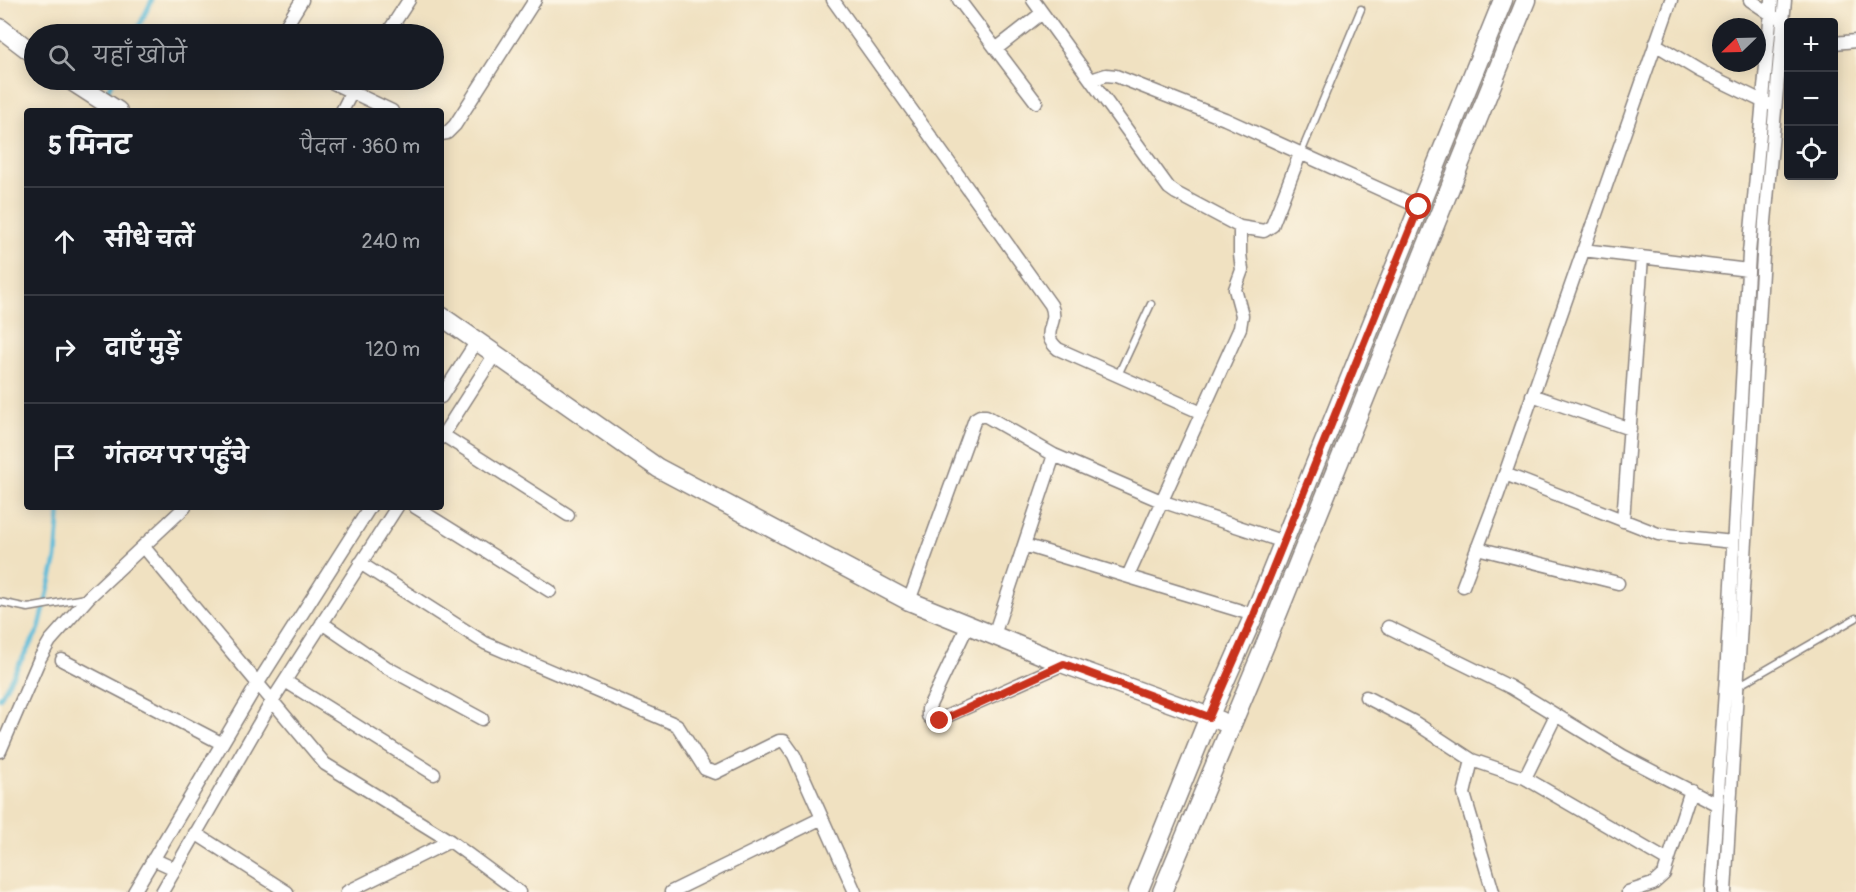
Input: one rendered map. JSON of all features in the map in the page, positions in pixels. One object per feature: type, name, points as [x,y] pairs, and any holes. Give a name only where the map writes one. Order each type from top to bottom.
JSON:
[{"type":"main road","points":[[1138,892],[1209,717],[1284,542],[1503,0]]},
{"type":"main road","points":[[1162,892],[1526,0]]},
{"type":"main road","points":[[0,28],[24,46]]},
{"type":"main road","points":[[85,90],[113,108]]},
{"type":"main road","points":[[444,318],[658,468],[909,601],[1064,664],[1231,725]]},
{"type":"street","points":[[287,24],[302,0]]},
{"type":"street","points":[[393,24],[409,0]]},
{"type":"street","points":[[444,134],[455,125],[535,0]]},
{"type":"street","points":[[832,0],[1051,305],[1054,317],[1048,337],[1051,343],[1058,349],[1202,413]]},
{"type":"street","points":[[1032,0],[1173,191],[1240,227],[1264,231],[1272,226],[1300,154]]},
{"type":"street","points":[[1463,586],[1505,474],[1671,0]]},
{"type":"street","points":[[1749,0],[1783,23]]},
{"type":"street","points":[[1711,892],[1748,270],[1773,0]]},
{"type":"street","points":[[1784,34],[1785,0]]},
{"type":"street","points":[[962,1],[1036,102]]},
{"type":"street","points":[[996,49],[1042,13]]},
{"type":"street","points":[[1838,43],[1856,41]]},
{"type":"street","points":[[1655,44],[1700,71],[1776,108]]},
{"type":"street","points":[[1725,892],[1765,222],[1784,53]]},
{"type":"street","points":[[1091,80],[1106,75],[1116,76],[1225,119],[1419,207]]},
{"type":"street","points":[[348,90],[386,108]]},
{"type":"street","points":[[344,108],[352,92]]},
{"type":"street","points":[[1128,576],[1242,322],[1235,289],[1242,270],[1239,254],[1240,227]]},
{"type":"street","points":[[1582,250],[1748,270]]},
{"type":"street","points":[[1623,521],[1642,257]]},
{"type":"street","points":[[444,392],[477,341]]},
{"type":"street","points":[[444,433],[495,354]]},
{"type":"street","points":[[1532,395],[1630,429]]},
{"type":"street","points":[[909,601],[975,419],[980,416],[986,416],[1054,455],[1161,501],[1284,542]]},
{"type":"street","points":[[444,437],[568,515]]},
{"type":"street","points":[[994,635],[1054,455]]},
{"type":"street","points":[[1505,474],[1663,536],[1733,542]]},
{"type":"street","points":[[0,751],[40,658],[50,641],[89,597],[181,510]]},
{"type":"street","points":[[134,892],[221,743],[368,510],[385,525]]},
{"type":"street","points":[[162,892],[272,701],[395,510]]},
{"type":"street","points":[[421,510],[550,591]]},
{"type":"street","points":[[1024,545],[1254,615]]},
{"type":"street","points":[[143,546],[325,764],[450,841],[516,891]]},
{"type":"street","points":[[1477,548],[1618,583]]},
{"type":"street","points":[[360,563],[485,644],[677,725],[705,770],[715,772],[779,741],[784,741],[794,755],[855,892]]},
{"type":"street","points":[[322,623],[386,667],[482,719]]},
{"type":"street","points":[[969,625],[928,709],[928,716],[934,722],[1064,664]]},
{"type":"street","points":[[1389,627],[1510,687],[1623,756],[1716,804]]},
{"type":"street","points":[[62,660],[221,743]]},
{"type":"street","points":[[285,681],[434,774]]},
{"type":"street","points":[[1366,697],[1423,728],[1472,760],[1525,778],[1668,861]]},
{"type":"street","points":[[1525,778],[1556,715]]},
{"type":"street","points":[[1472,760],[1464,794],[1493,892]]},
{"type":"street","points":[[1628,892],[1653,884],[1659,879],[1668,861],[1691,790]]},
{"type":"street","points":[[671,892],[822,818]]},
{"type":"street","points":[[195,833],[286,892]]},
{"type":"street","points":[[347,892],[450,841]]},
{"type":"street","points":[[1714,841],[1728,843]]},
{"type":"street","points":[[153,859],[175,869]]},
{"type":"lane","points":[[1300,154],[1360,9]]},
{"type":"lane","points":[[1118,376],[1150,304]]},
{"type":"lane","points":[[0,602],[28,608],[89,597]]},
{"type":"lane","points":[[1738,686],[1856,618]]},
{"type":"waterway","points":[[140,24],[152,0]]},
{"type":"waterway","points":[[104,98],[108,90]]},
{"type":"waterway","points":[[0,698],[39,629],[56,559],[60,510]]},
{"type":"route","points":[[940,721],[1064,664],[1209,717],[1254,615],[1419,207]]}]
